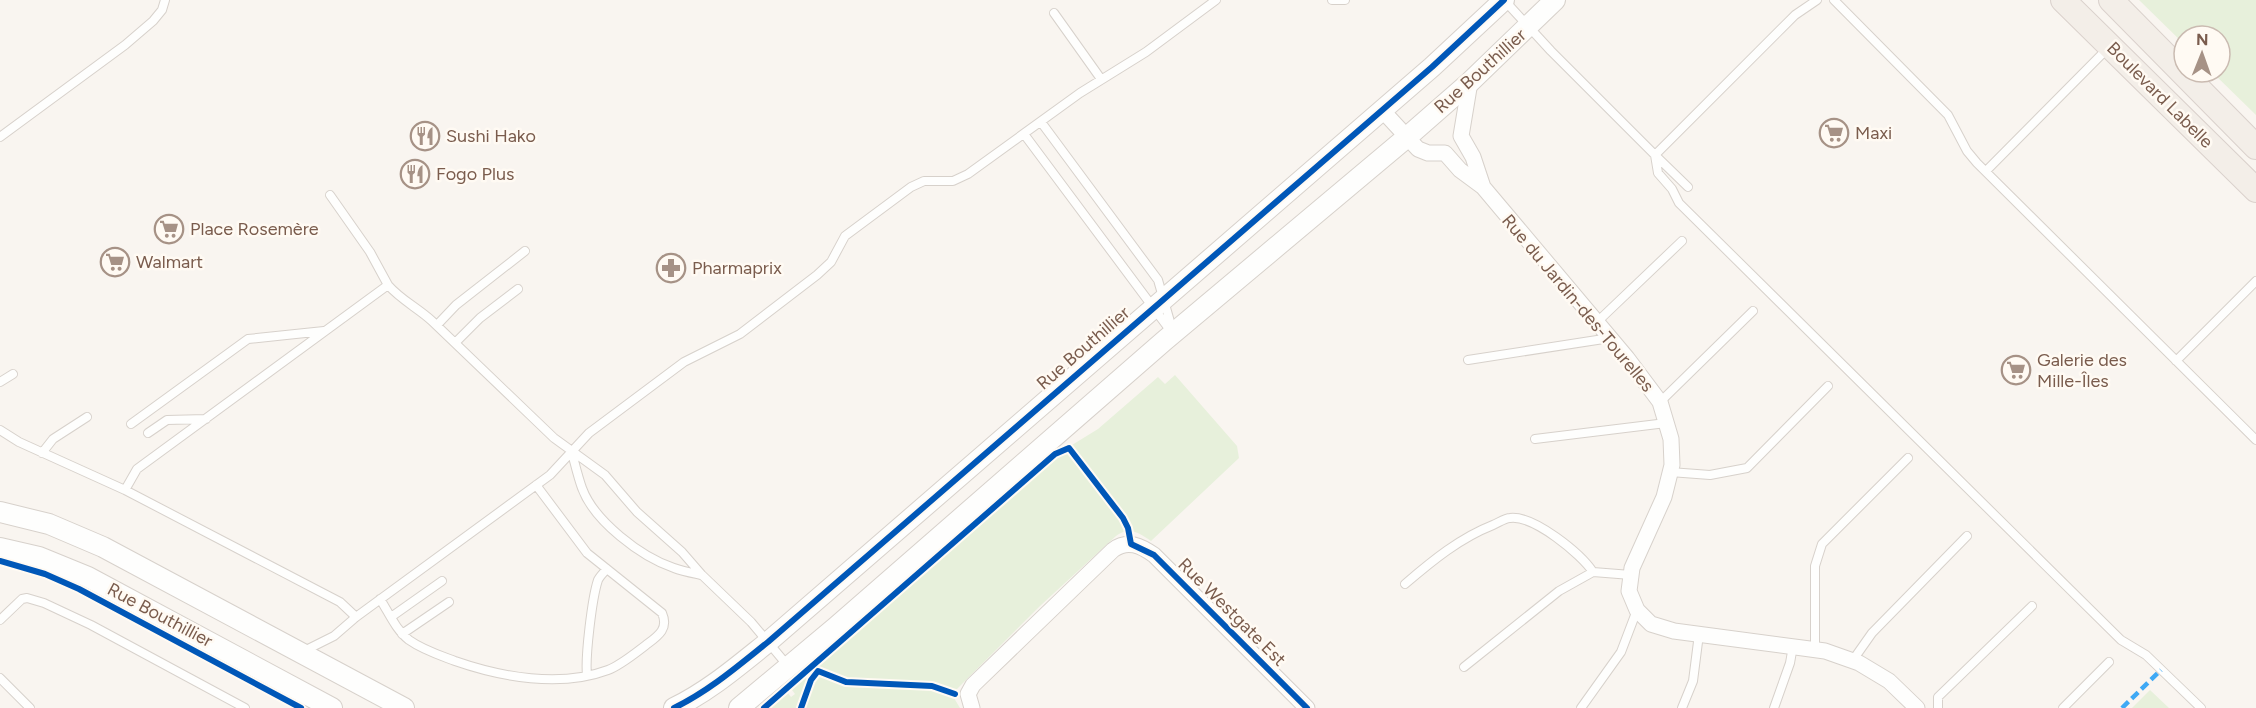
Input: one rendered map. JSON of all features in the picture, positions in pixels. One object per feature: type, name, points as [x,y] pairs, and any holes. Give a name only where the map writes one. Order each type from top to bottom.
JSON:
[{"type":"main road","name":"Boulevard Labelle","points":[[2063,0],[2256,190]]},
{"type":"main road","name":"Boulevard Labelle","points":[[2111,0],[2256,147]]},
{"type":"street","name":"Rue Bouthillier","points":[[674,708],[716,684],[768,642],[1456,46],[1504,0]]},
{"type":"street","name":"Rue Bouthillier","points":[[739,708],[1173,334],[1406,138],[1470,82],[1555,0]]},
{"type":"street","points":[[1441,152],[1449,141],[1461,136],[1470,82]]},
{"type":"street","name":"Rue du Jardin-des-Tourelles","points":[[1382,110],[1406,138],[1423,152],[1445,153],[1460,170],[1483,187],[1610,338],[1660,402],[1671,439],[1672,465],[1664,497],[1640,549],[1631,575],[1629,591],[1637,610]]},
{"type":"street","name":"Rue du Jardin-des-Tourelles","points":[[1461,136],[1473,157],[1483,187]]},
{"type":"street","name":"Rue Bouthillier","points":[[0,512],[49,524],[103,547],[404,708]]},
{"type":"street","name":"Rue Westgate Est","points":[[972,708],[968,698],[970,688],[1042,616],[1117,547],[1131,544],[1154,555],[1307,708]]},
{"type":"street","name":"Rue Bouthillier","points":[[0,548],[39,557],[88,577],[332,708]]},
{"type":"street","points":[[1637,610],[1651,624],[1674,631],[1815,649],[1853,660],[1889,681],[1917,708]]},
{"type":"lane","points":[[0,137],[125,45],[153,21],[162,10],[165,0]]},
{"type":"lane","points":[[299,653],[334,636],[356,616],[550,475],[589,433],[684,362],[740,334],[817,276],[831,262],[845,236],[911,187],[924,181],[953,181],[960,178],[1101,79],[1146,52],[1216,0]]},
{"type":"lane","points":[[1332,0],[1345,0]]},
{"type":"lane","points":[[1504,0],[1551,51],[1688,187]]},
{"type":"lane","points":[[1655,155],[1794,16],[1817,0]]},
{"type":"lane","points":[[1834,0],[1948,116],[1967,151],[1986,171],[2256,440]]},
{"type":"lane","points":[[1054,13],[1101,79]]},
{"type":"lane","points":[[1986,171],[2110,46]]},
{"type":"lane","points":[[1041,122],[1158,280],[1158,303],[1173,334]]},
{"type":"lane","points":[[1024,134],[1158,303],[1173,334]]},
{"type":"lane","points":[[1655,155],[1658,173],[1672,189],[1679,203],[2121,640],[2146,655],[2201,708]]},
{"type":"lane","points":[[330,195],[370,252],[388,285],[402,300],[417,308],[437,325],[572,453],[605,475],[638,512],[682,552],[702,575],[751,622],[788,667]]},
{"type":"lane","points":[[1596,323],[1683,241]]},
{"type":"lane","points":[[437,325],[456,305],[525,251]]},
{"type":"lane","points":[[2176,361],[2256,280]]},
{"type":"lane","points":[[125,490],[137,469],[388,285]]},
{"type":"lane","points":[[455,343],[480,318],[518,289]]},
{"type":"lane","points":[[1660,402],[1753,311]]},
{"type":"lane","points":[[131,424],[248,339],[325,331]]},
{"type":"lane","points":[[1468,360],[1610,338]]},
{"type":"lane","points":[[0,382],[13,374]]},
{"type":"lane","points":[[1670,472],[1710,475],[1747,468],[1827,386]]},
{"type":"lane","points":[[42,453],[53,439],[87,417]]},
{"type":"lane","points":[[148,433],[167,420],[206,419]]},
{"type":"lane","points":[[1535,439],[1666,423]]},
{"type":"lane","points":[[0,430],[19,442],[125,490],[340,602],[356,616]]},
{"type":"lane","points":[[572,453],[582,490],[611,528],[648,556],[673,568],[702,575]]},
{"type":"lane","points":[[1815,649],[1815,566],[1822,544],[1908,458]]},
{"type":"lane","points":[[380,599],[402,634],[417,645],[431,652],[502,675],[539,679],[587,675],[614,667],[636,653],[659,635],[664,627],[662,613],[580,545],[536,485]]},
{"type":"lane","points":[[1406,584],[1441,553],[1486,528],[1510,518],[1525,519],[1552,535],[1586,561],[1593,572]]},
{"type":"lane","points":[[1853,660],[1872,633],[1967,536]]},
{"type":"lane","points":[[587,675],[585,661],[597,587],[601,575],[607,569]]},
{"type":"lane","points":[[1464,667],[1559,591],[1593,572],[1631,575]]},
{"type":"lane","points":[[391,617],[442,582]]},
{"type":"lane","points":[[0,620],[22,599],[27,598],[44,603],[91,625],[245,708]]},
{"type":"lane","points":[[402,634],[449,602]]},
{"type":"lane","points":[[1938,708],[1938,698],[2032,606]]},
{"type":"lane","points":[[1581,708],[1621,651],[1637,610]]},
{"type":"lane","points":[[1682,708],[1693,681],[1699,634]]},
{"type":"lane","points":[[1774,708],[1790,663],[1793,646]]},
{"type":"lane","points":[[2063,708],[2109,662]]},
{"type":"lane","points":[[0,678],[30,708]]},
{"type":"green space","points":[[2139,0],[2256,0],[2256,115],[2224,84],[2232,84],[2232,24],[2172,24],[2172,32]]},
{"type":"green space","points":[[1175,375],[1237,446],[1239,458],[1151,541],[1130,531],[1116,536],[1040,606],[956,690],[954,698],[960,708],[770,708],[788,693],[791,697],[795,694],[792,690],[808,675],[1057,457],[1073,449],[1072,445],[1098,429],[1158,377],[1165,384]]},
{"type":"green space","points":[[2150,690],[2169,708],[2132,708]]},
{"type":"marked path","points":[[2122,708],[2161,670]]},
{"type":"cycle path","points":[[674,708],[711,686],[768,642],[1432,67],[1504,0]]},
{"type":"cycle path","points":[[764,708],[1055,454],[1069,448],[1123,518],[1128,528],[1131,544],[1154,555],[1307,708]]},
{"type":"cycle path","points":[[0,561],[45,574],[79,589],[301,708]]},
{"type":"cycle path","points":[[801,708],[811,680],[818,671],[846,682],[932,686],[955,694]]},
{"type":"place","name":"Maxi","points":[[1834,133]]},
{"type":"place","name":"Sushi Hako","points":[[425,136]]},
{"type":"place","name":"Fogo Plus","points":[[415,174]]},
{"type":"place","name":"Place Rosemère","points":[[169,229]]},
{"type":"place","name":"Walmart","points":[[115,262]]},
{"type":"place","name":"Pharmaprix","points":[[671,268]]},
{"type":"place","name":"Galerie des Mille-Îles","points":[[2016,370]]}]
